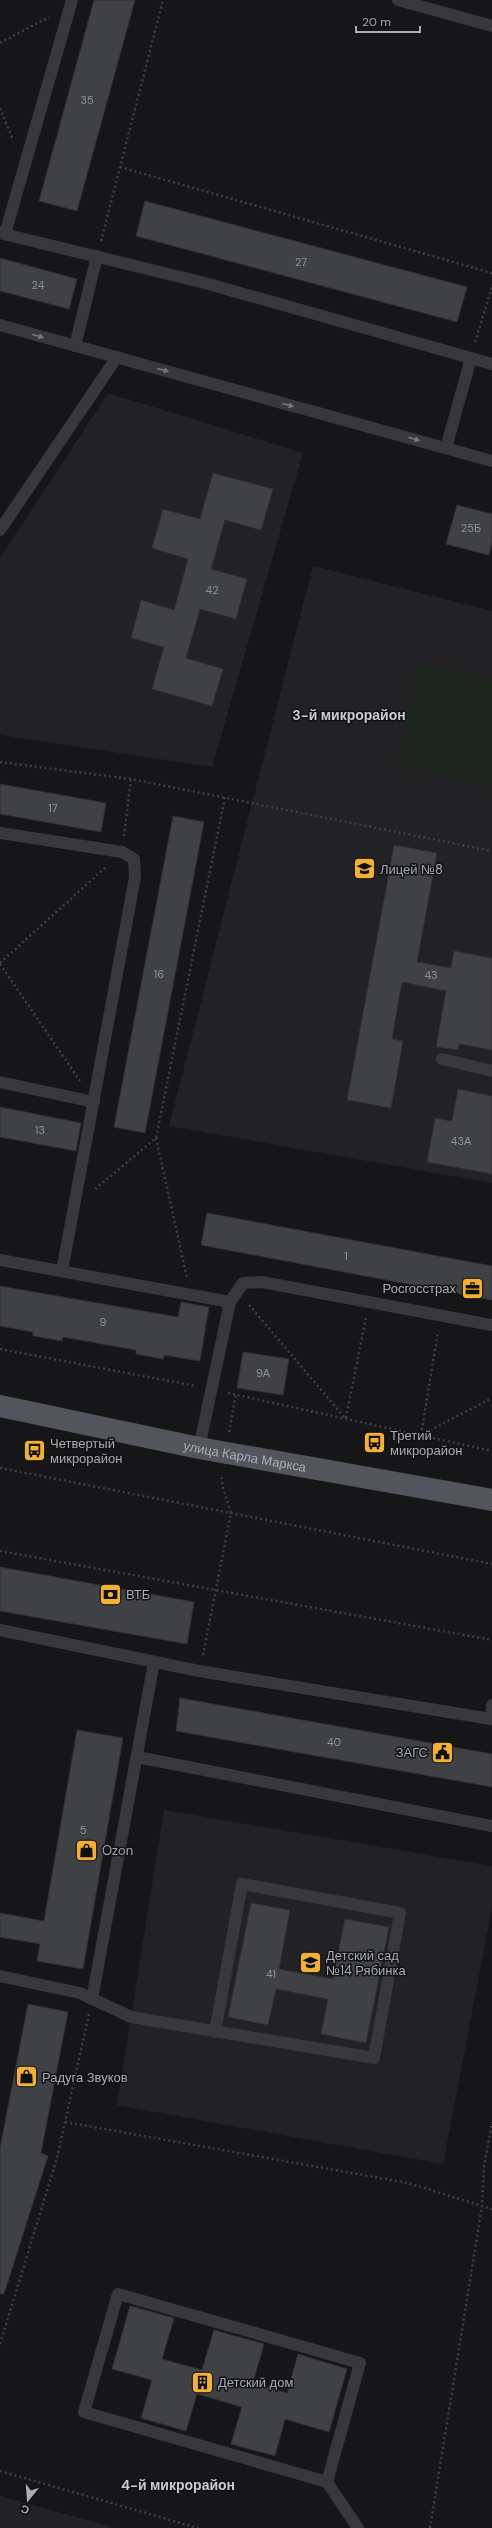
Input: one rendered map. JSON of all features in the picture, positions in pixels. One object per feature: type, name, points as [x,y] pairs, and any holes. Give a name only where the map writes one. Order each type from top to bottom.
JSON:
[{"type":"main road","name":"улица Карла Маркса","points":[[0,1406],[198,1448],[492,1500]]},
{"type":"lane","points":[[398,0],[492,26]]},
{"type":"lane","points":[[70,4],[24,167],[2,233],[205,283],[492,364]]},
{"type":"lane","points":[[75,346],[97,256]]},
{"type":"lane","points":[[0,325],[492,461]]},
{"type":"lane","points":[[0,530],[117,357]]},
{"type":"lane","points":[[446,448],[471,358]]},
{"type":"lane","points":[[0,833],[122,852],[134,860],[135,877],[62,1271]]},
{"type":"lane","points":[[442,1059],[492,1071]]},
{"type":"lane","points":[[0,1082],[94,1102]]},
{"type":"lane","points":[[0,1260],[191,1294],[234,1297]]},
{"type":"lane","points":[[198,1448],[234,1297],[243,1283],[262,1282],[492,1325]]},
{"type":"lane","points":[[0,1630],[200,1671],[491,1719],[492,1705]]},
{"type":"lane","points":[[92,1999],[154,1662]]},
{"type":"lane","points":[[137,1757],[492,1826]]},
{"type":"lane","points":[[0,1976],[80,1993],[131,2017],[215,2032],[374,2058],[400,1913],[242,1884],[215,2032]]},
{"type":"lane","points":[[327,2482],[360,2363],[118,2294],[84,2412],[327,2482],[358,2528]]},
{"type":"path","points":[[97,256],[163,0]]},
{"type":"path","points":[[0,43],[70,4]]},
{"type":"path","points":[[0,108],[24,167]]},
{"type":"path","points":[[120,167],[492,273]]},
{"type":"path","points":[[471,358],[492,287]]},
{"type":"path","points":[[0,762],[131,779],[224,796],[492,851]]},
{"type":"path","points":[[94,1102],[0,964],[122,852],[131,779]]},
{"type":"path","points":[[191,1294],[156,1138],[224,796]]},
{"type":"path","points":[[74,1206],[156,1138]]},
{"type":"path","points":[[234,1297],[346,1419]]},
{"type":"path","points":[[346,1419],[369,1302]]},
{"type":"path","points":[[421,1435],[441,1316]]},
{"type":"path","points":[[0,1349],[212,1389],[492,1450]]},
{"type":"path","points":[[200,1671],[231,1513],[223,1488],[221,1473],[236,1394]]},
{"type":"path","points":[[421,1435],[492,1398]]},
{"type":"path","points":[[0,1468],[492,1564]]},
{"type":"path","points":[[0,1551],[492,1640]]},
{"type":"path","points":[[0,2344],[55,2166],[92,1999]]},
{"type":"path","points":[[65,2122],[408,2183],[492,2209]]},
{"type":"path","points":[[430,2528],[482,2206],[488,2143],[492,2122]]},
{"type":"path","points":[[488,2143],[492,2141]]},
{"type":"path","points":[[0,2471],[198,2528]]},
{"type":"shaded area","points":[[108,393],[303,453],[212,767],[0,735],[0,558]]},
{"type":"shaded area","name":"Лицей №8","points":[[313,566],[492,611],[492,1183],[169,1126]]},
{"type":"shaded area","points":[[418,663],[492,678],[492,787],[398,767]]},
{"type":"shaded area","name":"Детский сад №14 Рябинка","points":[[164,1810],[492,1866],[492,1907],[443,2164],[117,2105]]},
{"type":"shaded area","points":[[0,2496],[116,2528],[0,2528]]},
{"type":"building","points":[[94,0],[135,0],[77,211],[39,201]]},
{"type":"building","points":[[145,201],[467,287],[457,322],[136,236]]},
{"type":"building","points":[[0,258],[77,279],[69,309],[0,291]]},
{"type":"building","points":[[213,473],[273,489],[261,530],[225,520],[211,569],[247,579],[236,619],[200,609],[186,658],[223,669],[212,706],[152,689],[164,647],[131,638],[141,600],[174,610],[188,559],[152,548],[163,509],[200,519]]},
{"type":"building","points":[[457,505],[492,514],[492,542],[489,555],[446,544]]},
{"type":"building","points":[[0,784],[106,803],[101,832],[0,814]]},
{"type":"building","points":[[173,816],[204,822],[145,1133],[114,1127]]},
{"type":"building","points":[[394,845],[437,853],[417,962],[451,968],[454,951],[492,958],[492,1050],[459,1044],[458,1050],[436,1047],[446,991],[402,982],[392,1039],[403,1041],[391,1108],[347,1100]]},
{"type":"building","points":[[458,1089],[492,1096],[492,1174],[427,1162],[435,1118],[452,1121]]},
{"type":"building","points":[[0,1107],[81,1123],[76,1151],[0,1137]]},
{"type":"building","points":[[207,1213],[492,1266],[492,1300],[201,1245]]},
{"type":"building","points":[[0,1286],[178,1317],[181,1302],[209,1307],[200,1361],[164,1355],[163,1359],[136,1354],[136,1350],[63,1337],[62,1341],[33,1336],[33,1332],[0,1326]]},
{"type":"building","points":[[243,1352],[289,1359],[283,1395],[237,1388]]},
{"type":"building","points":[[0,1567],[194,1602],[187,1644],[0,1611]]},
{"type":"building","points":[[180,1698],[492,1754],[492,1787],[176,1731]]},
{"type":"building","points":[[77,1730],[123,1738],[83,1969],[37,1961],[40,1944],[0,1937],[0,1913],[44,1921]]},
{"type":"building","points":[[251,1903],[290,1910],[279,1969],[333,1979],[345,1919],[389,1927],[366,2043],[321,2034],[328,1999],[276,1989],[268,2025],[228,2017]]},
{"type":"building","points":[[28,2004],[68,2012],[41,2153],[48,2156],[4,2294],[0,2294],[0,2148]]},
{"type":"building","name":"Детский дом","points":[[130,2306],[174,2318],[162,2359],[202,2370],[214,2330],[264,2344],[253,2383],[287,2393],[298,2354],[347,2369],[329,2432],[285,2419],[275,2456],[231,2444],[242,2407],[197,2394],[186,2431],[141,2418],[152,2380],[112,2369]]},
{"type":"place","name":"Лицей №8","points":[[364,869]]},
{"type":"place","name":"Росгосстрах","points":[[472,1288]]},
{"type":"place","name":"Третий микрорайон","points":[[374,1442]]},
{"type":"place","name":"Четвертый микрорайон","points":[[34,1450]]},
{"type":"place","name":"ВТБ","points":[[111,1594]]},
{"type":"place","name":"ЗАГС","points":[[443,1752]]},
{"type":"place","name":"Ozon","points":[[86,1850]]},
{"type":"place","name":"Детский сад №14 Рябинка","points":[[310,1962]]},
{"type":"place","name":"Радуга Звуков","points":[[26,2077]]},
{"type":"place","name":"Детский дом","points":[[202,2382]]},
{"type":"district","name":"3-й микрорайон","points":[[349,715]]},
{"type":"district","name":"4-й микрорайон","points":[[178,2485]]}]
